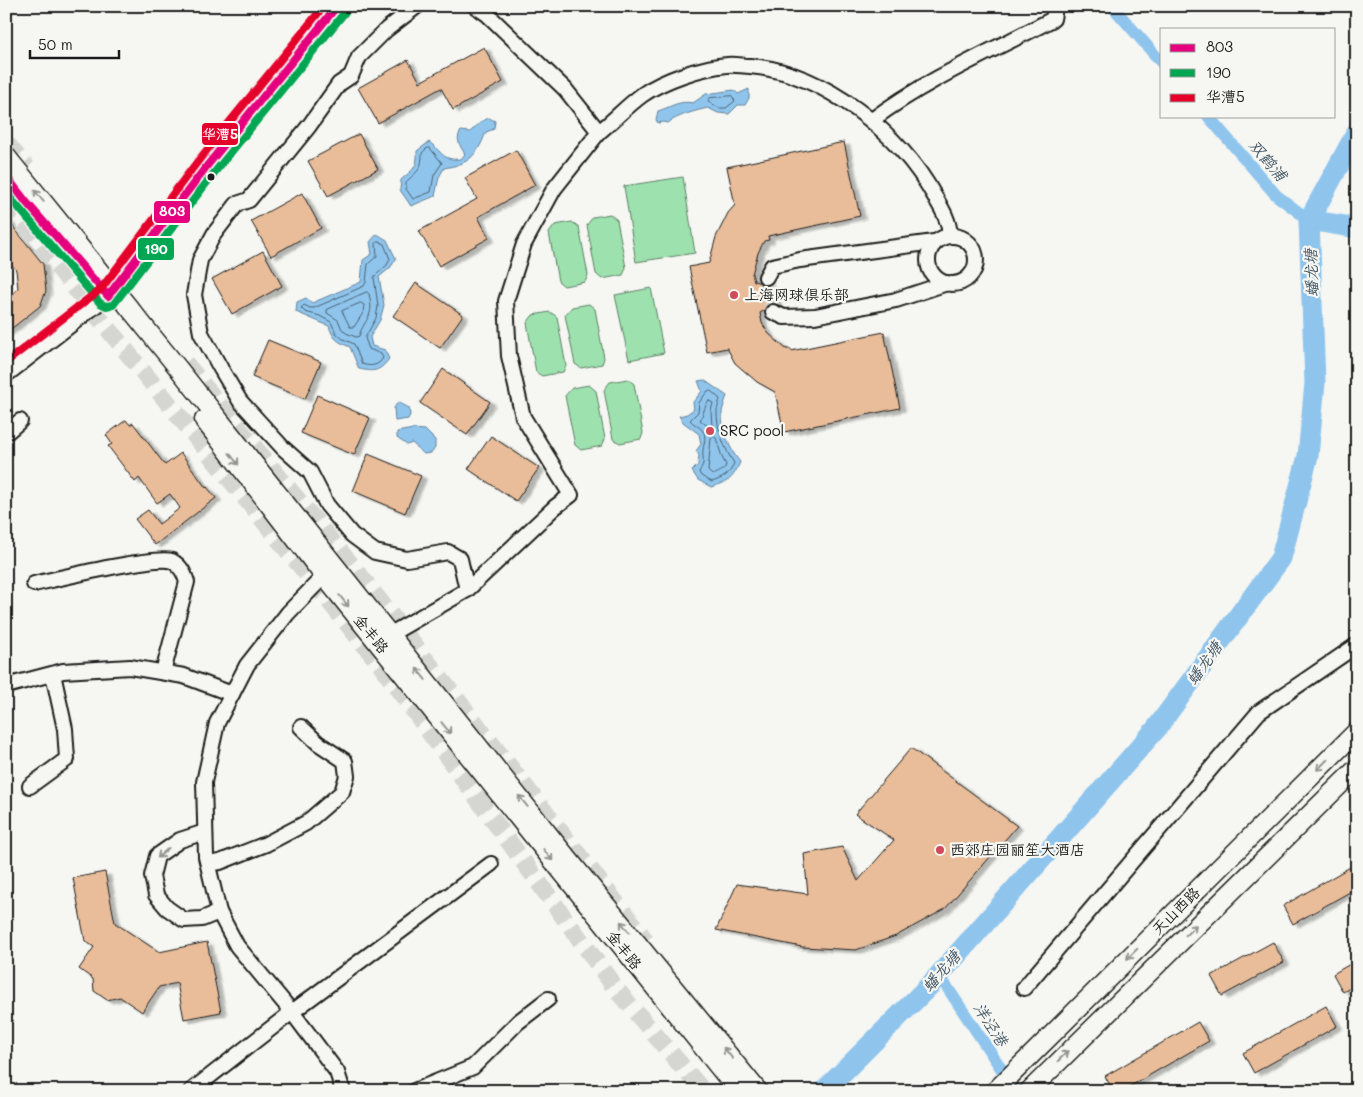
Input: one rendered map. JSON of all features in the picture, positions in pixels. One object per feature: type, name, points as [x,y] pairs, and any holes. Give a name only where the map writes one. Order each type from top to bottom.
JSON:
[{"type":"main road","name":"金丰路","points":[[6,156],[111,292],[324,576],[384,638],[738,1091]]},
{"type":"main road","name":"金丰路","points":[[6,176],[27,203],[111,292]]},
{"type":"main road","points":[[111,292],[384,638],[557,844],[758,1091]]},
{"type":"main road","name":"天山西路","points":[[994,1091],[1357,731]]},
{"type":"main road","name":"天山西路","points":[[1028,1091],[1357,768]]},
{"type":"street","points":[[6,375],[111,292],[212,160],[337,6]]},
{"type":"street","points":[[417,6],[387,29],[359,57],[350,76],[339,84],[309,126],[249,200],[237,204],[230,213],[214,234],[200,260],[194,296],[201,333],[240,401],[283,448],[310,472],[327,505],[352,535],[375,552],[407,558],[448,552],[460,559],[467,590]]},
{"type":"street","points":[[475,6],[487,14],[565,89],[599,132]]},
{"type":"street","points":[[872,120],[897,101],[1053,19],[1055,8],[1053,6]]},
{"type":"street","points":[[384,638],[467,590],[571,495],[523,417],[509,356],[506,301],[524,244],[554,189],[599,132],[643,94],[682,74],[728,64],[769,68],[802,79],[831,94],[872,120],[905,154],[926,180],[949,224],[950,235]]},
{"type":"street","points":[[766,278],[772,266],[800,260],[934,242],[950,235],[970,242],[978,260],[974,274],[970,278],[952,286],[934,278],[927,260],[934,242]]},
{"type":"street","points":[[773,312],[784,317],[815,316],[896,300],[946,283]]},
{"type":"street","points":[[6,433],[20,421]]},
{"type":"street","points":[[34,584],[150,561],[171,561],[183,570],[187,582],[162,672]]},
{"type":"street","points":[[324,576],[282,620],[247,665],[217,723],[204,782],[205,832],[208,864],[219,912],[237,946],[292,1012],[337,1072],[343,1091]]},
{"type":"street","points":[[1024,988],[1259,712],[1357,645]]},
{"type":"street","points":[[6,686],[63,671],[130,667],[184,676],[232,694]]},
{"type":"street","points":[[30,786],[67,759],[65,729],[53,674]]},
{"type":"street","points":[[208,864],[220,862],[266,844],[306,823],[342,792],[347,776],[345,761],[318,743],[301,727]]},
{"type":"street","points":[[205,832],[180,840],[157,856],[152,876],[156,895],[167,908],[184,920],[202,919],[219,912]]},
{"type":"street","points":[[191,1091],[292,1012],[491,864]]},
{"type":"street","points":[[414,1091],[473,1067],[518,1022],[548,999]]},
{"type":"green space","points":[[683,177],[695,253],[636,262],[624,186]]},
{"type":"green space","points":[[610,214],[617,220],[626,268],[623,275],[602,279],[596,274],[587,225],[593,217]]},
{"type":"green space","points":[[572,222],[579,227],[588,275],[585,282],[564,286],[558,281],[549,233],[555,225]]},
{"type":"green space","points":[[651,288],[664,353],[629,360],[615,295]]},
{"type":"green space","points":[[589,304],[595,309],[604,358],[602,364],[581,368],[575,364],[565,315],[572,307]]},
{"type":"green space","points":[[550,312],[557,317],[566,366],[563,372],[542,376],[536,372],[527,323],[533,315]]},
{"type":"green space","points":[[628,379],[634,384],[643,433],[641,439],[620,443],[613,439],[604,390],[610,382]]},
{"type":"green space","points":[[589,385],[596,391],[605,439],[602,446],[581,450],[575,445],[565,396],[572,388]]},
{"type":"water","points":[[749,89],[749,98],[745,105],[738,105],[729,114],[718,113],[708,108],[682,116],[668,123],[658,123],[656,120],[658,111],[679,103],[693,103],[706,94],[734,90],[738,94]]},
{"type":"water","points":[[489,118],[495,121],[494,129],[486,132],[475,153],[460,164],[444,168],[439,177],[435,196],[411,206],[400,190],[401,180],[416,165],[417,151],[429,142],[446,157],[461,159],[465,154],[458,140],[461,131],[470,132],[482,121]]},
{"type":"water","points":[[377,234],[387,240],[396,259],[390,268],[379,277],[384,305],[380,320],[370,337],[372,346],[385,350],[389,359],[379,369],[369,371],[359,369],[350,347],[336,340],[329,326],[296,312],[297,302],[306,298],[312,303],[361,282],[363,260],[372,254],[370,242]]},
{"type":"water","name":"SRC pool","points":[[704,380],[727,396],[722,412],[723,425],[730,445],[740,462],[730,479],[711,487],[698,480],[692,471],[698,465],[699,455],[696,451],[701,444],[699,434],[683,422],[679,416],[687,414],[694,409],[693,402],[702,391],[698,381]]},
{"type":"water","points":[[398,402],[409,408],[410,415],[408,419],[395,421],[394,408]]},
{"type":"water","points":[[413,429],[425,430],[435,440],[435,448],[431,453],[424,454],[412,443],[407,445],[397,438],[397,432]]},
{"type":"building","points":[[484,47],[503,82],[453,110],[441,88],[378,123],[358,88],[408,60],[420,82]]},
{"type":"building","points":[[359,134],[378,169],[328,196],[308,161]]},
{"type":"building","name":"上海网球俱乐部","points":[[844,142],[860,216],[768,236],[769,240],[764,241],[758,253],[752,274],[754,281],[772,286],[776,304],[768,305],[760,313],[762,323],[768,333],[786,349],[791,349],[791,351],[884,332],[900,408],[784,432],[775,392],[757,382],[735,363],[727,348],[707,352],[689,267],[709,263],[716,237],[728,213],[735,205],[727,167]]},
{"type":"building","points":[[516,150],[535,185],[478,217],[489,238],[439,266],[419,231],[477,199],[465,178]]},
{"type":"building","points":[[302,193],[321,228],[271,256],[251,221]]},
{"type":"building","points":[[6,218],[43,264],[46,291],[40,306],[6,333],[6,301],[18,288],[16,270],[6,258]]},
{"type":"building","points":[[263,251],[282,286],[232,314],[212,279]]},
{"type":"building","points":[[416,283],[463,315],[440,348],[393,316]]},
{"type":"building","points":[[268,340],[321,362],[305,399],[252,377]]},
{"type":"building","points":[[443,369],[490,402],[467,435],[420,403]]},
{"type":"building","points":[[317,395],[370,418],[354,455],[301,433]]},
{"type":"building","points":[[126,420],[130,425],[133,423],[165,465],[181,453],[206,488],[216,498],[155,545],[135,519],[148,510],[159,524],[180,508],[170,494],[157,503],[139,478],[135,482],[108,446],[112,444],[106,435]]},
{"type":"building","points":[[491,436],[539,468],[516,501],[468,469]]},
{"type":"building","points":[[368,454],[421,476],[405,513],[353,491]]},
{"type":"building","name":"西郊庄园丽笙大酒店","points":[[911,748],[1017,826],[945,909],[896,936],[856,950],[802,947],[716,930],[737,884],[808,894],[804,854],[842,847],[858,881],[894,840],[855,814]]},
{"type":"building","points":[[1357,863],[1357,888],[1293,924],[1283,906]]},
{"type":"building","points":[[105,872],[115,923],[159,952],[207,942],[221,1012],[184,1019],[177,983],[159,987],[142,1012],[120,997],[107,1000],[94,991],[93,979],[79,969],[94,947],[85,941],[73,878]]},
{"type":"building","points":[[1273,942],[1284,962],[1222,996],[1211,976]]},
{"type":"building","points":[[1357,960],[1357,984],[1343,992],[1333,974]]},
{"type":"building","points":[[1326,1006],[1337,1026],[1254,1073],[1243,1053]]},
{"type":"building","points":[[1198,1022],[1209,1041],[1122,1091],[1113,1091],[1105,1076]]},
{"type":"waterway","name":"双鹤浦","points":[[1112,6],[1160,61]]},
{"type":"waterway","name":"双鹤浦","points":[[1210,118],[1276,195],[1309,220]]},
{"type":"waterway","name":"蟠龙塘","points":[[824,1091],[933,982],[1156,729],[1281,558],[1308,456],[1315,383],[1309,220],[1357,132]]},
{"type":"waterway","points":[[1309,220],[1357,228]]},
{"type":"waterway","name":"洋泾港","points":[[939,975],[1016,1091]]},
{"type":"tunnel","points":[[6,143],[27,168]]},
{"type":"tunnel","points":[[6,203],[380,664],[616,989],[703,1091]]},
{"type":"tunnel","points":[[766,277],[773,312]]},
{"type":"tunnel","points":[[185,363],[357,572],[646,941]]},
{"type":"transit line","name":"华漕5","points":[[6,362],[101,289],[198,161],[324,6]]},
{"type":"transit line","name":"803","points":[[6,176],[108,296],[206,167],[337,6]]},
{"type":"transit line","name":"190","points":[[6,193],[100,303],[106,306],[113,305],[214,173],[345,12]]},
{"type":"place","name":"上海网球俱乐部","points":[[734,295]]},
{"type":"place","name":"SRC pool","points":[[710,431]]},
{"type":"place","name":"西郊庄园丽笙大酒店","points":[[940,850]]}]
